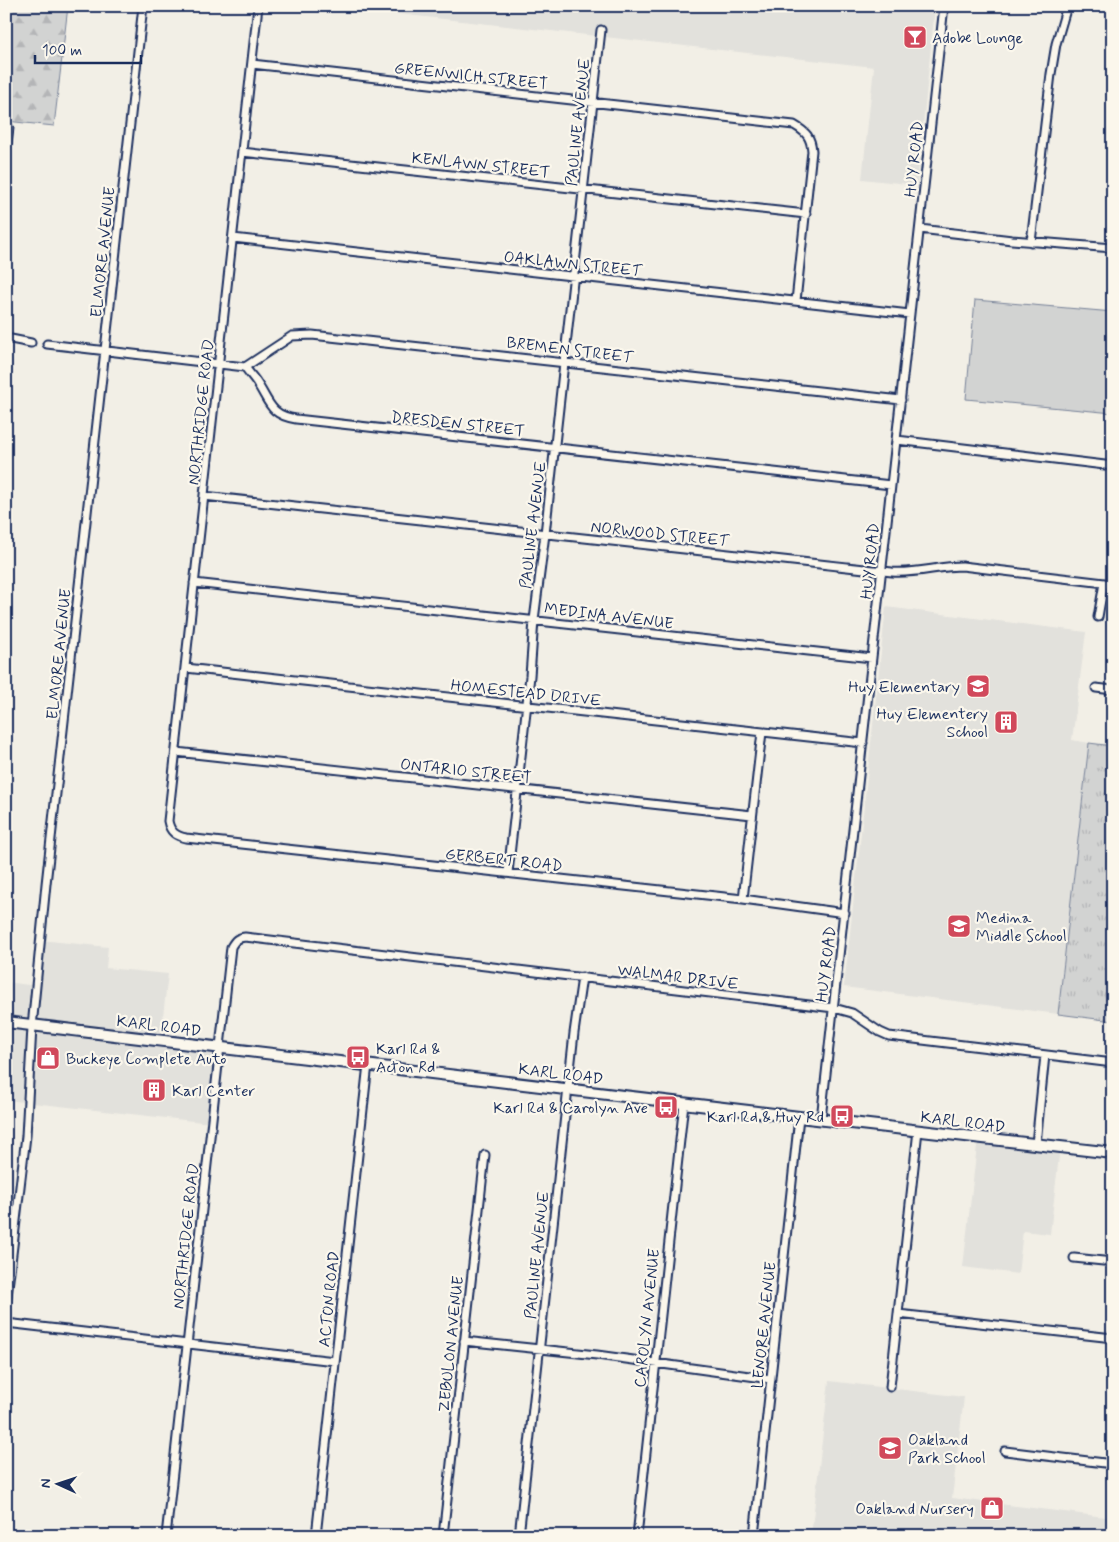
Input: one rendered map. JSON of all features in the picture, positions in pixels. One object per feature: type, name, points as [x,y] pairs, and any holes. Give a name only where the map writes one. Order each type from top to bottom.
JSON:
[{"type":"main road","name":"KARL ROAD","points":[[6,1022],[1113,1153]]},
{"type":"street","name":"ELMORE AVENUE","points":[[6,1305],[26,1136],[32,1025],[46,884],[143,6]]},
{"type":"street","name":"NORTHRIDGE ROAD","points":[[168,821],[258,6]]},
{"type":"street","name":"HUY ROAD","points":[[821,1119],[944,6]]},
{"type":"street","points":[[1031,242],[1051,74],[1056,44],[1067,6]]},
{"type":"street","name":"PAULINE AVENUE","points":[[508,873],[534,620],[546,534],[601,30]]},
{"type":"street","name":"GREENWICH STREET","points":[[252,64],[794,125],[806,132],[811,140],[812,151],[806,214]]},
{"type":"street","points":[[6,150],[8,128]]},
{"type":"street","name":"KENLAWN STREET","points":[[242,152],[806,214]]},
{"type":"street","points":[[796,300],[806,214]]},
{"type":"street","points":[[920,229],[1031,242],[1113,248]]},
{"type":"street","name":"OAKLAWN STREET","points":[[233,238],[910,314]]},
{"type":"street","name":"BREMEN STREET","points":[[245,367],[292,336],[312,335],[901,400]]},
{"type":"street","points":[[6,338],[31,343]]},
{"type":"street","points":[[47,344],[245,367]]},
{"type":"street","name":"DRESDEN STREET","points":[[245,367],[257,383],[271,408],[287,418],[891,485]]},
{"type":"street","points":[[897,440],[1113,466]]},
{"type":"street","name":"NORWOOD STREET","points":[[204,496],[883,571],[904,573],[947,566],[962,566],[1113,584]]},
{"type":"street","name":"MEDINA AVENUE","points":[[194,583],[872,658]]},
{"type":"street","points":[[1098,617],[1104,583]]},
{"type":"street","name":"HOMESTEAD DRIVE","points":[[186,668],[863,743]]},
{"type":"street","points":[[1096,688],[1113,690]]},
{"type":"street","points":[[743,899],[762,732]]},
{"type":"street","name":"ONTARIO STREET","points":[[176,752],[752,815]]},
{"type":"street","name":"GERBERT ROAD","points":[[168,821],[172,832],[186,838],[743,899],[845,913]]},
{"type":"street","name":"WALMAR DRIVE","points":[[235,940],[245,937],[834,1008],[852,1013],[875,1029],[890,1036],[1113,1063]]},
{"type":"street","name":"NORTHRIDGE ROAD","points":[[166,1536],[231,947],[235,940]]},
{"type":"street","name":"PAULINE AVENUE","points":[[519,1536],[582,977]]},
{"type":"street","points":[[1036,1144],[1045,1054]]},
{"type":"street","name":"ACTON ROAD","points":[[316,1536],[368,1064]]},
{"type":"street","name":"CAROLYN AVENUE","points":[[636,1536],[684,1103]]},
{"type":"street","name":"LENORE AVENUE","points":[[754,1536],[799,1117]]},
{"type":"street","points":[[890,1387],[918,1130]]},
{"type":"street","name":"ZEBULON AVENUE","points":[[443,1536],[485,1155]]},
{"type":"street","points":[[1074,1258],[1113,1262]]},
{"type":"street","points":[[898,1314],[1113,1338]]},
{"type":"street","points":[[6,1323],[335,1361]]},
{"type":"street","points":[[464,1341],[655,1363],[702,1371],[771,1379]]},
{"type":"street","points":[[1005,1452],[1113,1464]]},
{"type":"shaded area","points":[[327,6],[935,6],[917,185],[862,179],[874,67]]},
{"type":"shaded area","name":"Huy Elementary","points":[[886,607],[1086,632],[1072,740],[1089,743],[1058,1014],[844,987]]},
{"type":"shaded area","points":[[40,940],[108,947],[106,968],[168,974],[160,1041],[220,1048],[211,1123],[6,1100],[6,982],[36,986]]},
{"type":"shaded area","points":[[978,1137],[1060,1147],[1050,1234],[1023,1231],[1018,1274],[963,1267]]},
{"type":"shaded area","name":"Oakland Park School","points":[[829,1381],[964,1397],[952,1498],[1113,1518],[1113,1536],[811,1536]]},
{"type":"green space","points":[[6,6],[68,6],[54,126],[6,121]]},
{"type":"green space","points":[[975,300],[1113,312],[1113,413],[966,399]]},
{"type":"green space","points":[[1089,743],[1113,746],[1113,1021],[1058,1014]]},
{"type":"place","name":"Adobe Lounge","points":[[915,37]]},
{"type":"place","name":"Huy Elementary","points":[[978,686]]},
{"type":"place","name":"Huy Elementery School","points":[[1006,722]]},
{"type":"place","name":"Medina Middle School","points":[[959,926]]},
{"type":"place","name":"Karl Rd & Acton Rd","points":[[358,1057]]},
{"type":"place","name":"Buckeye Complete Auto","points":[[48,1058]]},
{"type":"place","name":"Karl Center","points":[[154,1090]]},
{"type":"place","name":"Karl Rd & Carolyn Ave","points":[[666,1107]]},
{"type":"place","name":"Karl Rd & Huy Rd","points":[[842,1116]]},
{"type":"place","name":"Oakland Park School","points":[[890,1448]]},
{"type":"place","name":"Oakland Nursery","points":[[992,1508]]}]
